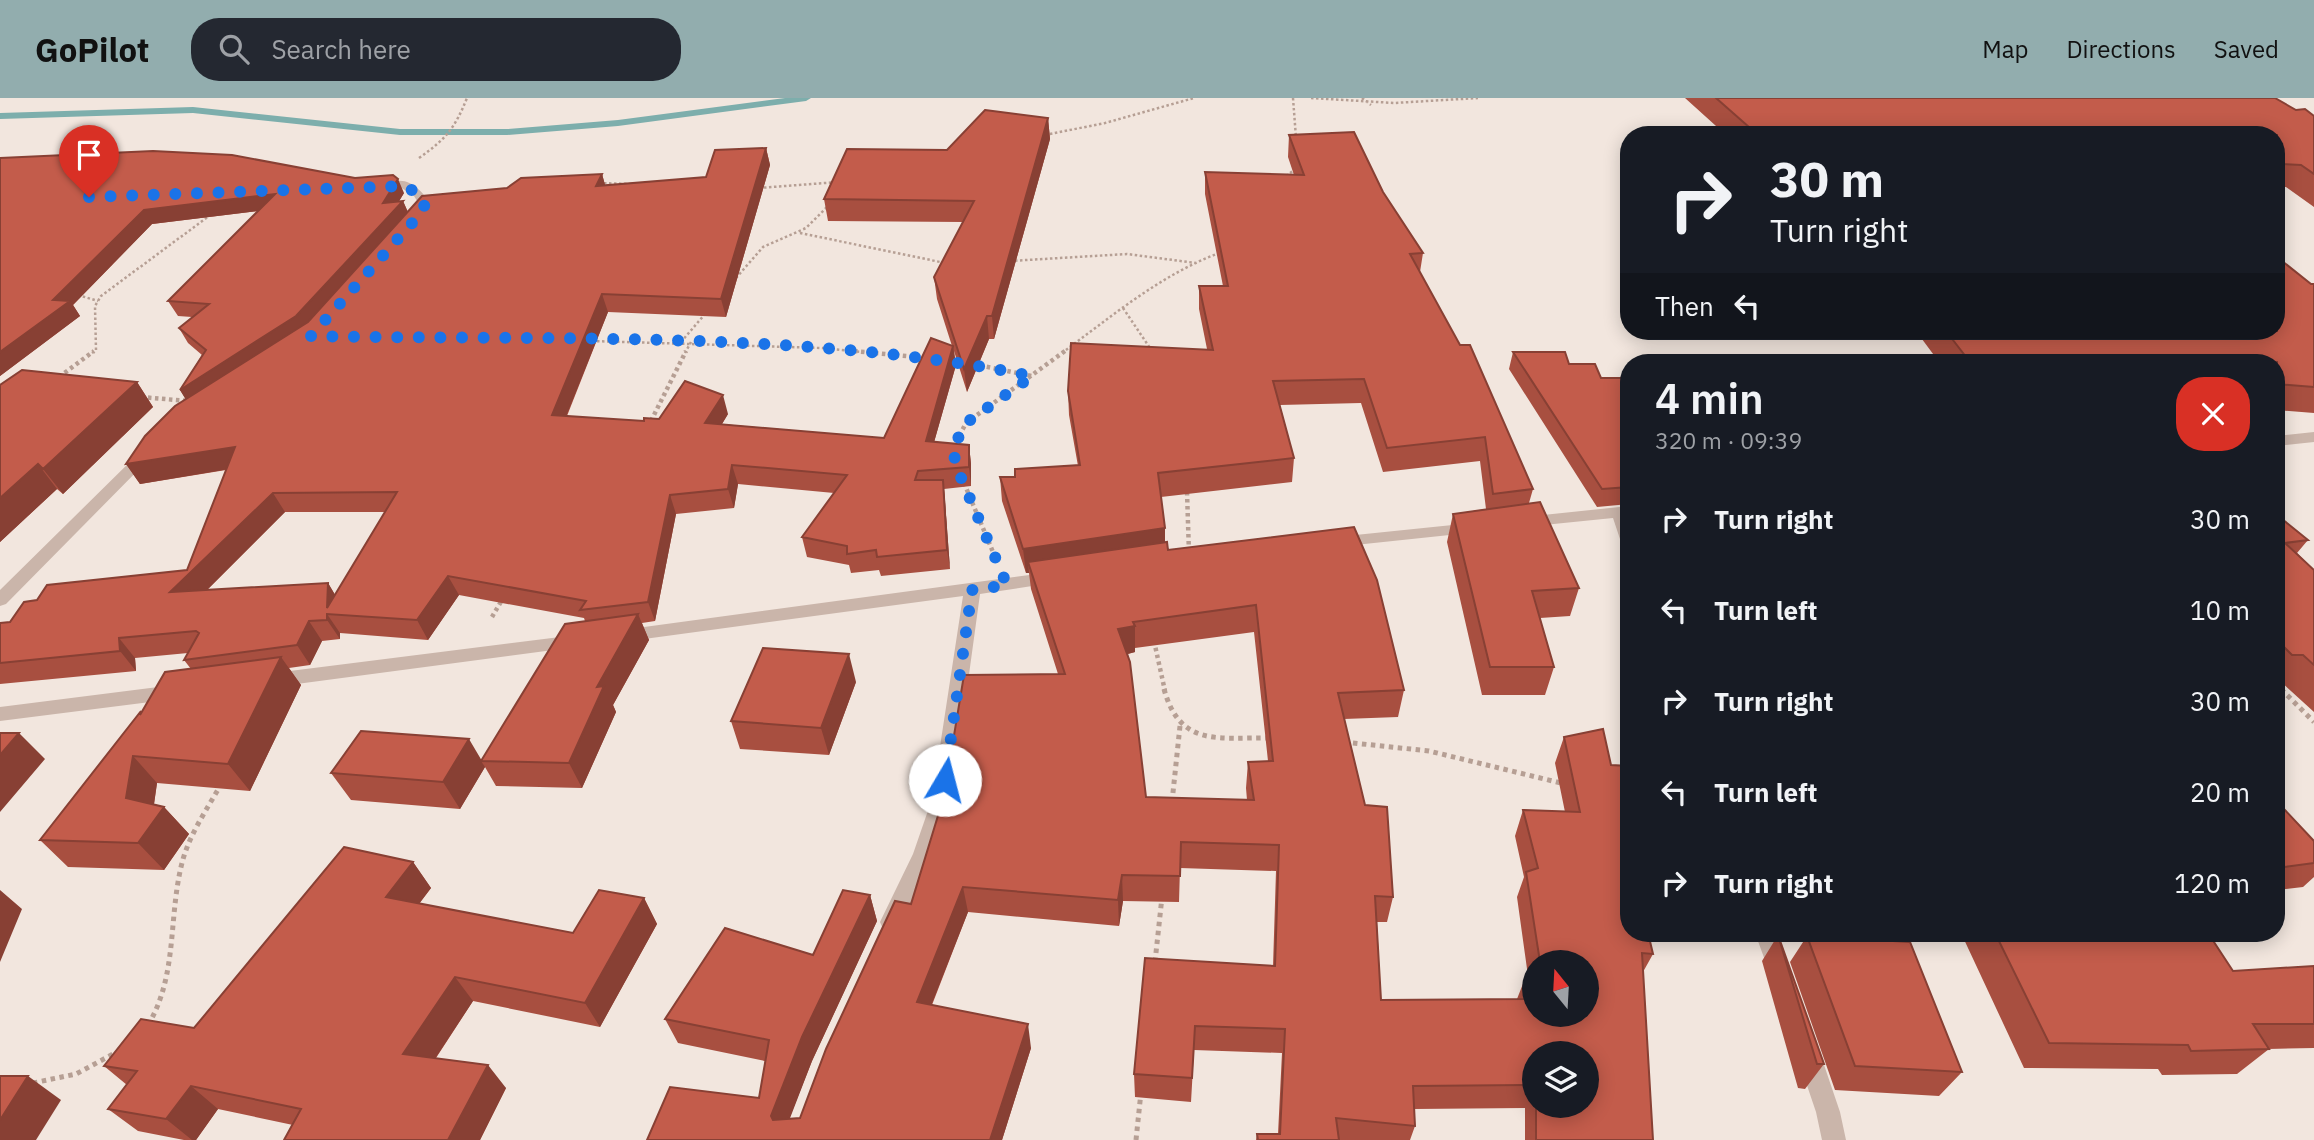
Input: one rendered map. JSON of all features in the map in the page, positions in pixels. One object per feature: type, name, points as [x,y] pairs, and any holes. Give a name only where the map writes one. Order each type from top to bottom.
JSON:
[{"type":"street","points":[[401,183],[418,194],[425,204],[403,233]]},
{"type":"street","points":[[2285,440],[2314,437]]},
{"type":"street","points":[[0,600],[161,438]]},
{"type":"street","points":[[1512,524],[1620,512]]},
{"type":"street","points":[[1324,543],[1485,527]]},
{"type":"street","points":[[258,682],[1070,575]]},
{"type":"street","points":[[884,938],[923,854],[939,811],[972,590]]},
{"type":"street","points":[[0,714],[190,690]]},
{"type":"street","points":[[1769,942],[1784,984]]},
{"type":"street","points":[[1802,1035],[1828,1112],[1833,1140]]},
{"type":"path","points":[[401,183],[396,178],[400,170],[436,147],[456,126],[467,98]]},
{"type":"path","points":[[1034,137],[1105,123],[1194,98]]},
{"type":"path","points":[[1293,98],[1296,139]]},
{"type":"path","points":[[1311,98],[1371,105],[1415,105],[1478,98]]},
{"type":"path","points":[[1363,98],[1371,105]]},
{"type":"path","points":[[1280,183],[1284,176],[1298,167]]},
{"type":"path","points":[[755,188],[848,181],[839,190]]},
{"type":"path","points":[[597,184],[626,183],[639,186]]},
{"type":"path","points":[[736,278],[763,247],[779,237],[799,232],[816,223],[831,201]]},
{"type":"path","points":[[97,301],[210,215]]},
{"type":"path","points":[[799,232],[924,260],[957,264]]},
{"type":"path","points":[[954,457],[953,448],[966,423],[1123,308],[1196,263],[1226,251]]},
{"type":"path","points":[[1002,262],[1114,253],[1163,256],[1196,263]]},
{"type":"path","points":[[73,294],[97,301]]},
{"type":"path","points":[[55,380],[96,350],[97,301]]},
{"type":"path","points":[[1123,308],[1158,361]]},
{"type":"path","points":[[681,342],[708,310]]},
{"type":"path","points":[[585,341],[691,342],[821,348],[927,359]]},
{"type":"path","points":[[642,426],[652,420],[691,342]]},
{"type":"path","points":[[968,363],[1032,376]]},
{"type":"path","points":[[137,398],[196,402]]},
{"type":"path","points":[[961,477],[1007,585]]},
{"type":"path","points":[[1187,490],[1189,557]]},
{"type":"path","points":[[467,656],[503,599]]},
{"type":"path","points":[[1152,633],[1173,714],[1180,726],[1187,731],[1215,736],[1271,738]]},
{"type":"path","points":[[2285,693],[2314,722]]},
{"type":"path","points":[[1171,808],[1180,726]]},
{"type":"path","points":[[1340,741],[1396,744],[1462,755],[1577,788]]},
{"type":"path","points":[[145,1029],[162,1004],[181,864],[191,837],[224,780]]},
{"type":"path","points":[[1153,974],[1162,891]]},
{"type":"path","points":[[26,1084],[66,1079],[101,1065],[118,1050]]},
{"type":"path","points":[[1136,1140],[1142,1085]]},
{"type":"building","points":[[1716,98],[2275,98],[2296,110],[2305,109],[2314,116],[2314,174],[2301,165],[2285,164],[2285,126],[1748,126]]},
{"type":"building","points":[[985,110],[1048,118],[992,316],[987,316],[964,369],[934,277],[974,201],[824,199],[847,149],[947,150]]},
{"type":"building","points":[[1354,132],[1383,192],[1423,253],[1410,254],[1460,345],[1470,345],[1533,489],[1493,494],[1485,437],[1387,448],[1364,379],[1273,381],[1294,458],[1158,473],[1165,528],[1023,549],[1000,477],[1015,477],[1015,469],[1080,465],[1068,391],[1071,343],[1213,350],[1199,286],[1228,286],[1205,172],[1304,175],[1289,135]]},
{"type":"building","points":[[766,148],[721,299],[602,294],[552,415],[644,421],[644,418],[659,419],[685,381],[723,395],[705,423],[884,438],[931,338],[953,346],[926,441],[969,445],[969,467],[918,471],[915,480],[943,480],[947,550],[877,557],[876,550],[847,554],[847,546],[802,537],[847,475],[732,465],[728,489],[670,495],[648,602],[580,610],[586,601],[448,576],[417,620],[327,614],[327,620],[309,621],[297,645],[184,660],[199,633],[196,631],[119,638],[120,651],[0,663],[0,623],[10,622],[24,602],[37,600],[47,585],[187,570],[235,447],[126,464],[145,436],[175,406],[308,322],[422,196],[507,188],[521,178],[602,174],[596,186],[706,177],[715,150]],"holes":[[[397,492],[327,608],[328,583],[170,592],[273,493]]]},
{"type":"building","points":[[153,151],[232,155],[355,178],[393,175],[398,179],[383,203],[403,201],[296,316],[180,390],[206,350],[179,328],[209,304],[168,301],[275,194],[144,210],[53,300],[70,301],[0,352],[0,158]]},
{"type":"building","points":[[2285,263],[2314,284],[2314,387],[2285,385],[2285,354],[1964,354],[1953,340],[2285,340]]},
{"type":"building","points":[[1513,352],[1565,352],[1569,364],[1595,364],[1601,378],[1620,378],[1620,488],[1602,489]]},
{"type":"building","points":[[22,370],[137,382],[43,469],[38,464],[0,498],[0,385]]},
{"type":"building","points":[[1540,502],[1579,588],[1532,591],[1554,667],[1490,667],[1453,514]]},
{"type":"building","points":[[2285,521],[2308,540],[2285,543]]},
{"type":"building","points":[[1354,527],[1377,580],[1404,690],[1338,693],[1365,805],[1387,807],[1393,897],[1375,896],[1381,1000],[1522,999],[1522,1027],[1600,1027],[1600,950],[1538,950],[1526,872],[1538,868],[1523,810],[1580,812],[1564,737],[1603,729],[1611,765],[1620,766],[1620,942],[1650,942],[1653,954],[1642,953],[1653,1140],[1536,1140],[1536,1118],[1599,1118],[1599,1041],[1522,1041],[1522,1085],[1413,1086],[1415,1126],[1336,1118],[1339,1140],[1258,1140],[1257,1134],[1280,1134],[1285,1029],[1195,1026],[1192,1078],[1134,1074],[1145,958],[1275,966],[1279,845],[1181,842],[1180,876],[1122,875],[1118,900],[963,887],[917,1002],[1028,1024],[990,1140],[647,1140],[670,1087],[759,1098],[769,1040],[665,1019],[725,928],[813,955],[843,890],[870,895],[802,1037],[771,1116],[773,1120],[800,1118],[826,1049],[895,901],[911,904],[944,796],[964,675],[1065,674],[1028,562],[1167,542],[1168,550]],"holes":[[[1256,605],[1273,761],[1248,762],[1254,800],[1146,797],[1130,662],[1118,629],[1135,626],[1133,622]]]},
{"type":"building","points":[[2285,543],[2314,570],[2314,665],[2303,655],[2292,655],[2285,648]]},
{"type":"building","points":[[638,614],[597,687],[604,686],[569,763],[481,761],[565,624]]},
{"type":"building","points":[[763,648],[849,654],[821,728],[731,721]]},
{"type":"building","points":[[281,657],[228,764],[133,756],[126,798],[164,807],[138,843],[40,840],[141,711],[140,715],[165,672]]},
{"type":"building","points":[[361,731],[469,739],[443,782],[331,773]]},
{"type":"building","points":[[0,733],[19,733],[0,755]]},
{"type":"building","points":[[2285,810],[2314,841],[2314,863],[2285,867]]},
{"type":"building","points":[[344,847],[413,862],[386,897],[573,933],[599,890],[644,898],[585,1003],[455,977],[403,1054],[488,1065],[448,1140],[284,1140],[301,1109],[191,1086],[166,1119],[108,1109],[137,1071],[104,1066],[141,1019],[194,1028]]},
{"type":"building","points":[[1780,942],[1824,1064],[1817,1064]]},
{"type":"building","points":[[1809,942],[1910,942],[1962,1072],[1855,1066]]},
{"type":"building","points":[[1999,942],[2214,942],[2233,971],[2314,966],[2314,1024],[2253,1024],[2269,1049],[2191,1051],[2188,1045],[2049,1043]]},
{"type":"building","points":[[0,1076],[28,1076],[0,1120]]},
{"type":"waterway","points":[[0,116],[193,110],[400,132],[507,132],[618,123],[806,98]]},
{"type":"route","points":[[89,197],[405,186],[418,194],[425,204],[421,213],[311,336],[691,342],[821,348],[968,363],[1032,376],[966,423],[958,433],[953,448],[956,466],[1007,585],[972,590],[945,780]]}]
